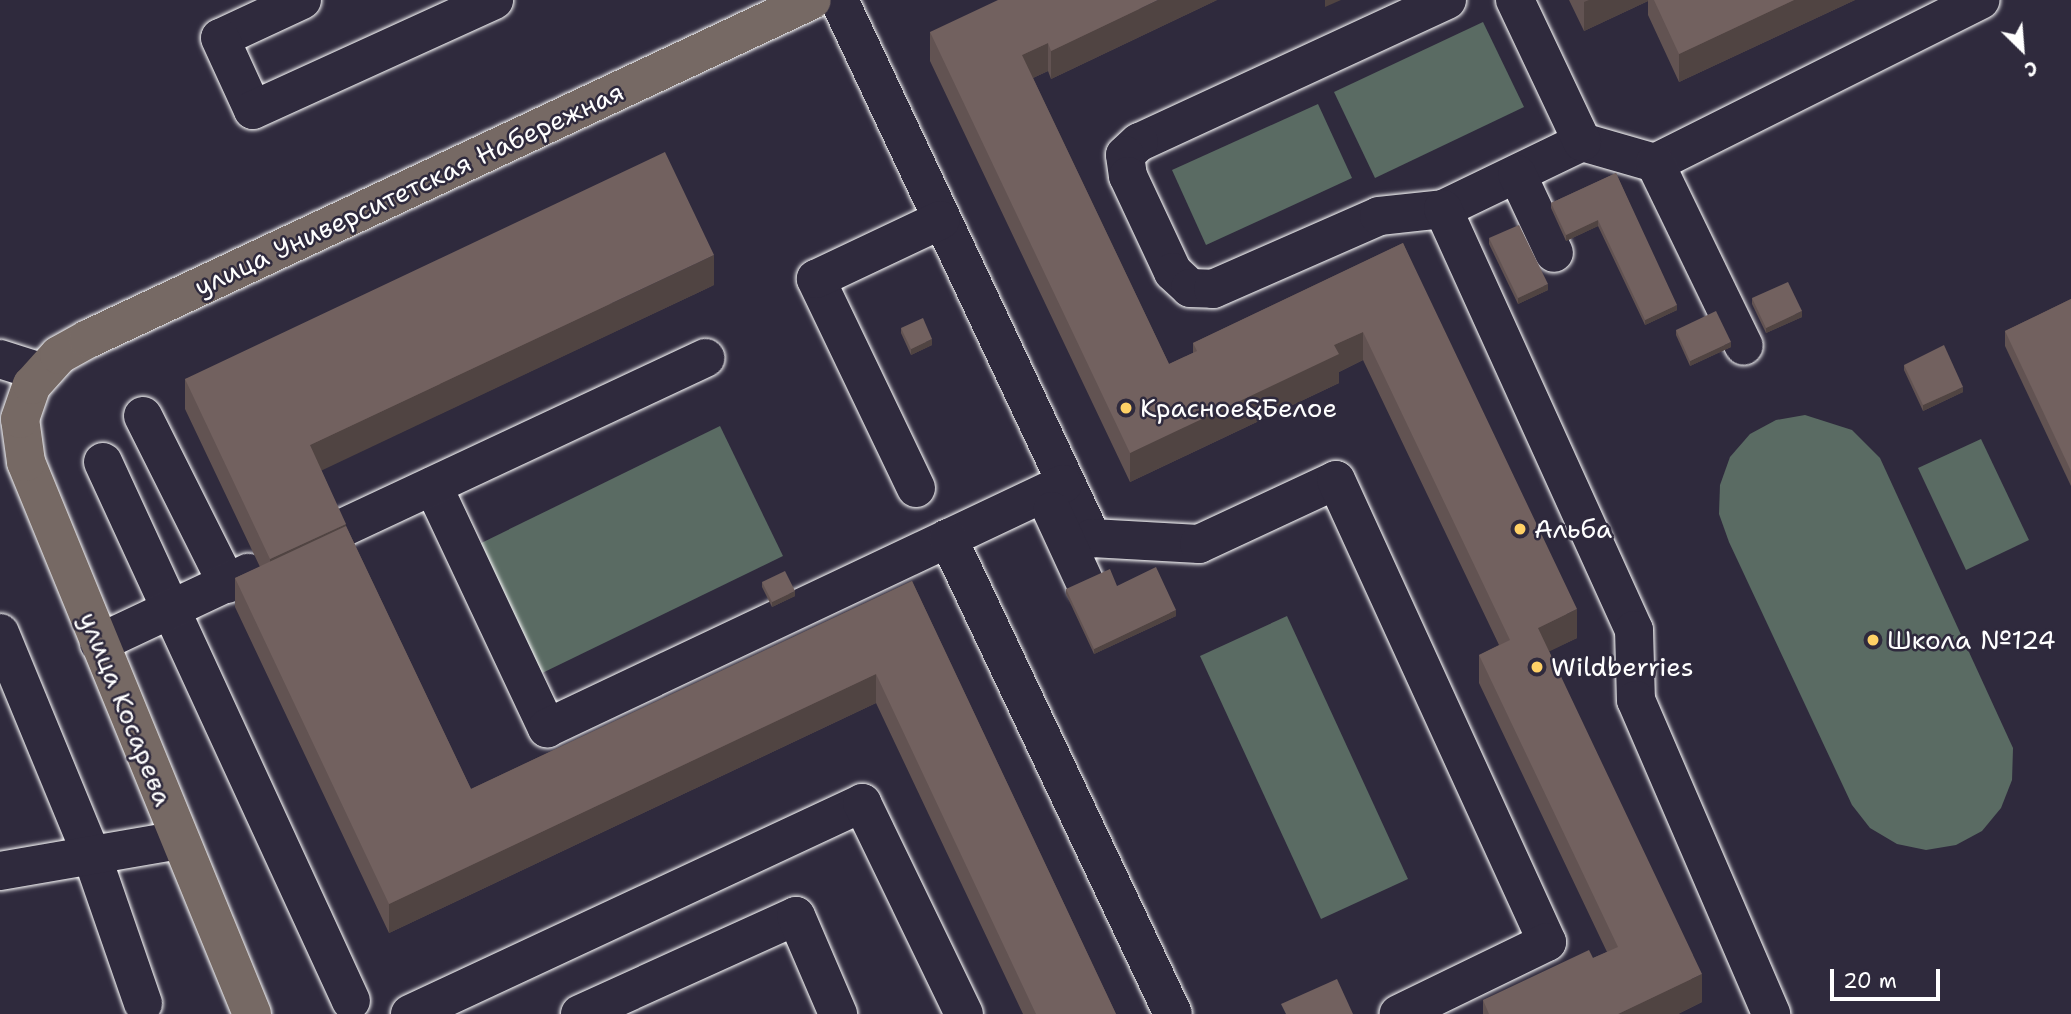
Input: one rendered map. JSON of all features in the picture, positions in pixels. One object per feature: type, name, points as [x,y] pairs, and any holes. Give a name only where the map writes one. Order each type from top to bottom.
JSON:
[{"type":"main road","name":"улица Университетская Набережная","points":[[33,386],[59,355],[88,339],[787,5]]},
{"type":"main road","name":"улица Косарева","points":[[33,386],[20,437],[26,463],[252,1014]]},
{"type":"lane","points":[[302,0],[220,38],[253,110],[494,0]]},
{"type":"lane","points":[[839,0],[941,220],[1053,489],[1086,585]]},
{"type":"lane","points":[[1447,0],[1139,142],[1125,155],[1128,176],[1173,272],[1190,288],[1213,289],[1379,216],[1443,209],[1582,142],[1655,163],[1981,0]]},
{"type":"lane","points":[[1516,0],[1582,142]]},
{"type":"lane","points":[[1655,163],[1744,346]]},
{"type":"lane","points":[[1517,174],[1555,253]]},
{"type":"lane","points":[[1443,209],[1634,630],[1636,700],[1771,1014]]},
{"type":"lane","points":[[916,488],[816,279],[941,220]]},
{"type":"lane","points":[[336,531],[706,358]]},
{"type":"lane","points":[[0,359],[33,386]]},
{"type":"lane","points":[[99,642],[243,576],[144,416]]},
{"type":"lane","points":[[103,462],[351,1001]]},
{"type":"lane","points":[[1053,489],[1092,538],[1199,544],[1336,480],[1547,942],[1422,1009]]},
{"type":"lane","points":[[433,486],[547,727],[1053,489]]},
{"type":"lane","points":[[948,538],[1173,1014]]},
{"type":"lane","points":[[0,633],[92,856],[143,1003]]},
{"type":"lane","points":[[433,1009],[862,803],[964,1014]]},
{"type":"lane","points":[[0,871],[179,840]]},
{"type":"lane","points":[[580,1014],[796,916],[838,1014]]},
{"type":"green space","points":[[1483,22],[1524,107],[1375,178],[1334,92]]},
{"type":"green space","points":[[1318,104],[1352,178],[1206,245],[1172,170]]},
{"type":"green space","points":[[1805,415],[1852,430],[1880,458],[2013,748],[2012,780],[2001,808],[1982,831],[1956,845],[1926,850],[1897,844],[1870,828],[1852,805],[1729,542],[1719,514],[1720,485],[1730,457],[1750,434],[1776,420]]},
{"type":"green space","points":[[720,426],[783,556],[534,677],[471,548]]},
{"type":"green space","points":[[1981,439],[2029,540],[1966,570],[1918,468]]},
{"type":"green space","points":[[1287,616],[1408,879],[1321,919],[1200,656]]},
{"type":"building","points":[[998,0],[1158,0],[1051,51],[1048,43],[1022,55],[1169,364],[1197,351],[1193,343],[1403,243],[1577,609],[1538,628],[1702,974],[1618,1014],[1489,1014],[1483,1000],[1589,950],[1593,958],[1618,947],[1479,655],[1510,640],[1363,332],[1334,345],[1339,354],[1130,453],[930,32]]},
{"type":"building","points":[[1654,0],[1794,0],[1679,54]]},
{"type":"building","points":[[665,152],[714,255],[310,445],[346,524],[270,559],[185,379]]},
{"type":"building","points":[[1616,173],[1677,305],[1645,320],[1598,220],[1566,235],[1551,203]]},
{"type":"building","points":[[1519,225],[1548,284],[1518,298],[1489,238]]},
{"type":"building","points":[[1788,282],[1802,311],[1766,328],[1752,298]]},
{"type":"building","points":[[2071,299],[2071,471],[2005,331]]},
{"type":"building","points":[[1716,311],[1731,342],[1690,361],[1676,330]]},
{"type":"building","points":[[923,318],[932,339],[911,349],[901,328]]},
{"type":"building","points":[[1944,345],[1963,387],[1923,405],[1904,365]]},
{"type":"building","points":[[346,526],[471,789],[912,581],[1116,1014],[1036,1014],[876,674],[389,904],[235,578]]},
{"type":"building","points":[[1156,567],[1176,610],[1094,649],[1066,589],[1110,569],[1117,586]]},
{"type":"building","points":[[785,571],[795,591],[772,602],[762,582]]},
{"type":"building","points":[[1337,979],[1353,1014],[1286,1014],[1281,1004]]},
{"type":"place","name":"Красное&Белое","points":[[1126,408]]},
{"type":"place","name":"Альба","points":[[1520,529]]},
{"type":"place","name":"Школа №124","points":[[1873,640]]},
{"type":"place","name":"Wildberries","points":[[1537,667]]}]
